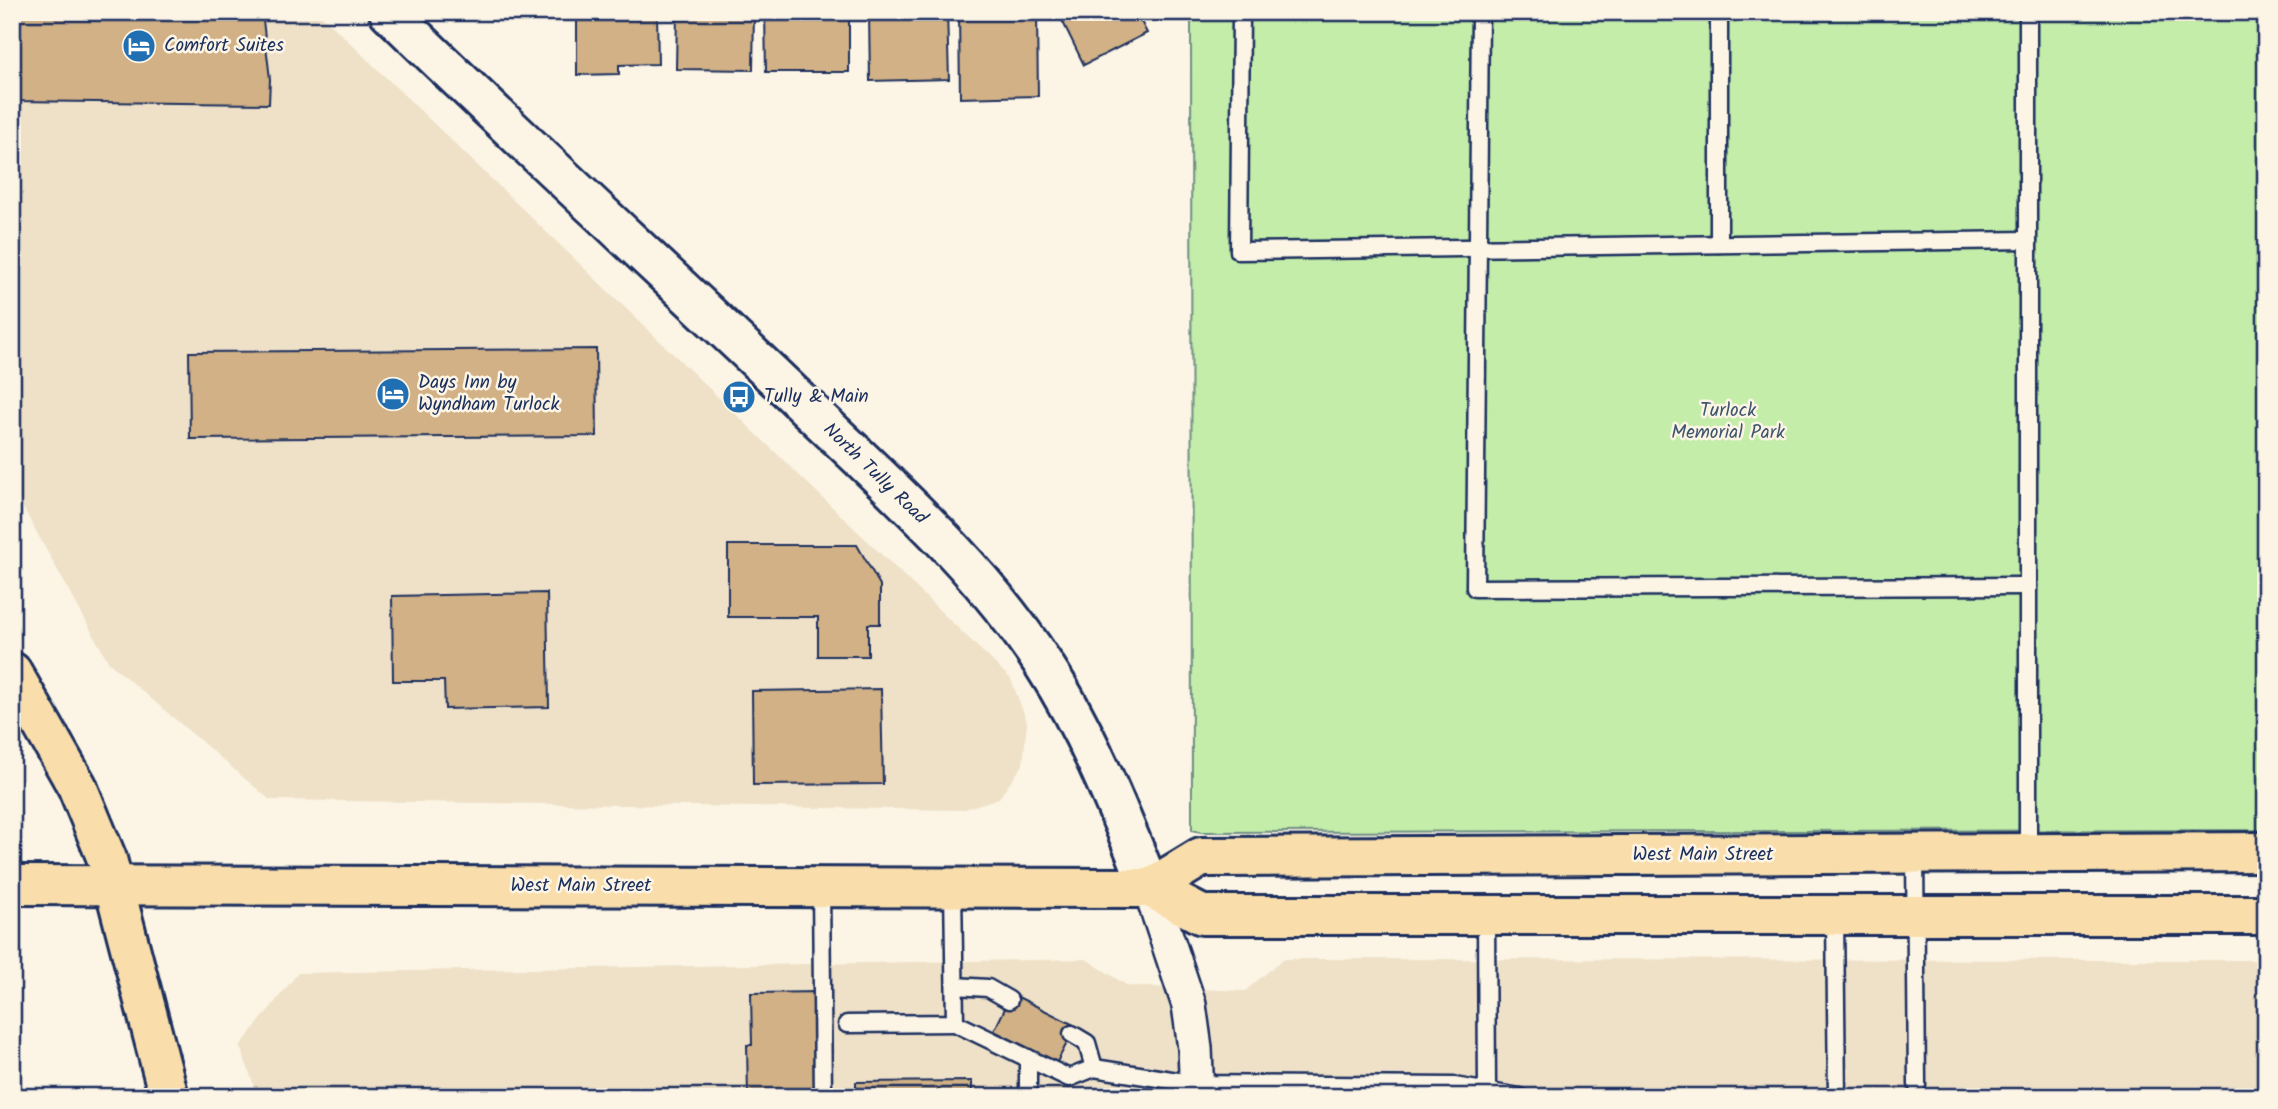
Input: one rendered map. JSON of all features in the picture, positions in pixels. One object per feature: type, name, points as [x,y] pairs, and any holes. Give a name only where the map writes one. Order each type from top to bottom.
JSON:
[{"type":"main road","points":[[12,672],[77,786],[97,832],[115,885],[169,1097]]},
{"type":"main road","name":"West Main Street","points":[[1150,888],[1201,858],[2266,852]]},
{"type":"main road","name":"West Main Street","points":[[12,885],[1150,888],[1202,915],[2266,915]]},
{"type":"street","name":"North Tully Road","points":[[389,12],[527,146],[707,312],[915,511],[971,570],[1019,629],[1062,694],[1107,784],[1150,888]]},
{"type":"street","points":[[1150,888],[1189,1005],[1197,1091]]},
{"type":"lane","points":[[1241,12],[1239,251],[2028,240]]},
{"type":"lane","points":[[1480,12],[1475,588],[2028,586]]},
{"type":"lane","points":[[1720,12],[1720,244]]},
{"type":"lane","points":[[2028,12],[2028,852]]},
{"type":"lane","points":[[1915,853],[1917,1085]]},
{"type":"lane","points":[[821,887],[823,1097]]},
{"type":"lane","points":[[953,888],[956,1023]]},
{"type":"lane","points":[[1486,916],[1487,1091]]},
{"type":"lane","points":[[1835,916],[1837,1097]]},
{"type":"lane","points":[[956,986],[988,988],[1009,1000]]},
{"type":"lane","points":[[847,1024],[956,1023],[1069,1078],[1094,1068],[1197,1091],[1454,1086],[1520,1097]]},
{"type":"lane","points":[[1072,1034],[1087,1043],[1094,1068]]},
{"type":"lane","points":[[1028,1058],[1028,1097]]},
{"type":"shaded area","points":[[12,12],[318,12],[1011,679],[1027,722],[1023,765],[999,798],[962,810],[270,800],[109,663],[12,488]]},
{"type":"shaded area","points":[[1086,959],[1128,986],[1245,991],[1283,959],[2266,960],[2266,1097],[258,1097],[240,1046],[298,973]]},
{"type":"green space","name":"Turlock Memorial Park","points":[[1191,12],[2266,12],[2266,830],[1192,830]]},
{"type":"building","name":"Comfort Suites","points":[[12,12],[262,12],[270,79],[269,104],[12,101]]},
{"type":"building","points":[[577,12],[657,12],[658,64],[619,65],[619,74],[577,75]]},
{"type":"building","points":[[677,12],[754,12],[753,70],[676,69]]},
{"type":"building","points":[[765,12],[849,12],[849,72],[766,72]]},
{"type":"building","points":[[869,12],[947,12],[949,79],[870,81]]},
{"type":"building","points":[[959,12],[1037,12],[1038,96],[960,98]]},
{"type":"building","points":[[1058,12],[1136,12],[1147,33],[1084,65]]},
{"type":"building","name":"Days Inn by Wyndham Turlock","points":[[596,349],[597,436],[190,439],[189,352]]},
{"type":"building","points":[[728,545],[857,545],[880,585],[880,624],[868,624],[868,656],[818,656],[818,617],[728,617]]},
{"type":"building","points":[[547,593],[549,707],[445,709],[444,681],[393,681],[392,596]]},
{"type":"building","points":[[881,689],[883,784],[753,785],[752,691]]},
{"type":"building","points":[[817,992],[818,1092],[812,1092],[812,1097],[748,1097],[747,1045],[752,1045],[751,993]]},
{"type":"building","points":[[1012,994],[1076,1026],[1057,1062],[994,1031]]},
{"type":"building","points":[[972,1081],[972,1097],[856,1097],[856,1082]]},
{"type":"place","name":"Comfort Suites","points":[[139,46]]},
{"type":"place","name":"Days Inn by Wyndham Turlock","points":[[393,394]]},
{"type":"place","name":"Tully & Main","points":[[739,397]]}]
